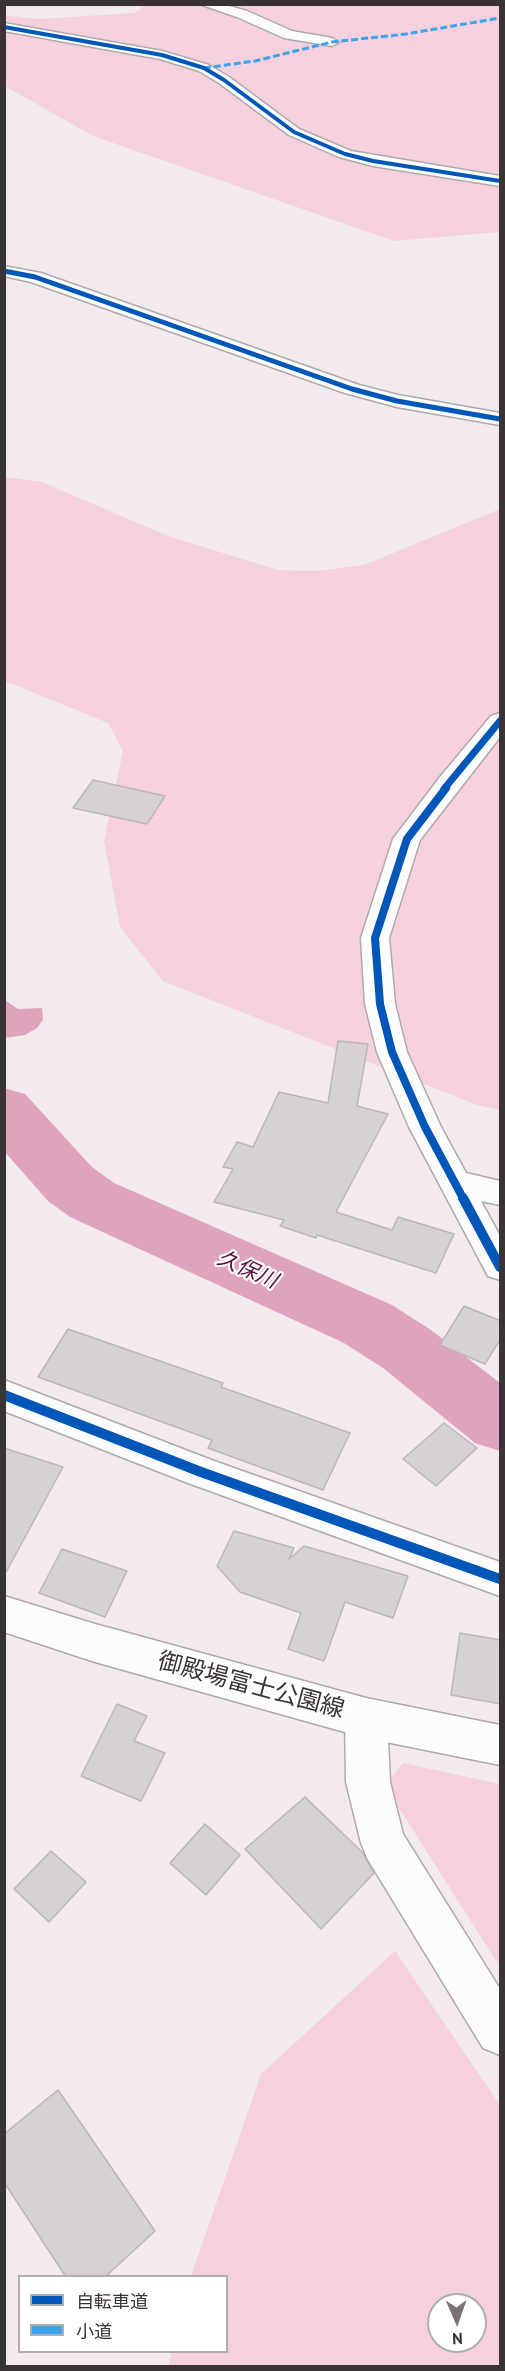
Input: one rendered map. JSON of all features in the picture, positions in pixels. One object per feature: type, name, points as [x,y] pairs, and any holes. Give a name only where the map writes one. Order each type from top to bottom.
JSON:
[{"type":"street","points":[[205,4],[242,14],[289,35],[332,42]]},
{"type":"street","points":[[4,27],[162,55],[204,68],[224,80],[294,132],[345,154],[374,161],[501,181]]},
{"type":"street","points":[[4,271],[35,277],[352,389],[397,401],[501,419]]},
{"type":"street","points":[[501,721],[448,783],[408,839],[375,938],[380,1004],[392,1052],[425,1127],[501,1267]]},
{"type":"street","points":[[454,1182],[501,1193]]},
{"type":"street","points":[[4,1395],[201,1472],[501,1580]]},
{"type":"street","name":"御殿場富士公園線","points":[[4,1614],[95,1643],[366,1718],[501,1745]]},
{"type":"street","points":[[366,1718],[368,1782],[383,1843],[501,2031]]},
{"type":"shaded area","points":[[147,4],[500,5],[500,232],[394,241],[93,136],[5,86],[5,15],[38,19],[134,13]]},
{"type":"shaded area","points":[[4,477],[42,482],[168,536],[278,570],[315,571],[364,565],[500,509],[500,1110],[477,1105],[163,981],[120,927],[104,841],[123,751],[108,723],[5,681]]},
{"type":"shaded area","points":[[5,1000],[18,1009],[42,1008],[43,1020],[37,1028],[25,1035],[5,1038]]},
{"type":"shaded area","points":[[403,1763],[500,1784],[500,1967],[385,1786]]},
{"type":"shaded area","points":[[395,1951],[500,2105],[500,2366],[169,2366],[171,2353],[228,2353],[228,2275],[191,2275],[261,2074]]},
{"type":"building","points":[[93,780],[165,796],[147,824],[73,808]]},
{"type":"building","points":[[338,1041],[368,1044],[357,1106],[388,1114],[336,1212],[392,1230],[398,1217],[454,1234],[436,1273],[317,1235],[316,1238],[280,1226],[284,1220],[214,1202],[233,1169],[223,1167],[237,1142],[253,1147],[279,1092],[328,1103]]},
{"type":"building","points":[[464,1306],[501,1321],[501,1338],[485,1364],[440,1345]]},
{"type":"building","points":[[68,1329],[223,1383],[221,1387],[350,1433],[323,1490],[208,1448],[212,1440],[38,1377]]},
{"type":"building","points":[[444,1423],[477,1448],[436,1486],[403,1459]]},
{"type":"building","points":[[4,1448],[63,1467],[4,1576]]},
{"type":"building","points":[[234,1531],[294,1548],[289,1559],[304,1546],[408,1576],[393,1618],[345,1602],[324,1661],[288,1649],[301,1613],[240,1592],[217,1566]]},
{"type":"building","points":[[62,1549],[127,1571],[105,1617],[39,1593]]},
{"type":"building","points":[[460,1633],[501,1640],[501,1704],[451,1695]]},
{"type":"building","points":[[117,1704],[147,1716],[134,1741],[165,1753],[141,1801],[81,1776]]},
{"type":"building","points":[[305,1797],[362,1852],[374,1873],[321,1929],[245,1849]]},
{"type":"building","points":[[205,1824],[240,1855],[206,1895],[170,1863]]},
{"type":"building","points":[[51,1851],[86,1882],[49,1922],[14,1889]]},
{"type":"building","points":[[58,2090],[155,2231],[107,2275],[65,2275],[4,2182],[4,2134]]},
{"type":"waterway","name":"久保川","points":[[4,1109],[70,1184],[92,1200],[368,1324],[407,1349],[500,1422]]},
{"type":"marked path","points":[[204,68],[255,61],[332,42],[406,34],[500,18]]},
{"type":"cycle path","points":[[4,27],[162,55],[204,68],[224,80],[294,132],[345,154],[373,161],[500,181]]},
{"type":"cycle path","points":[[4,271],[35,277],[352,389],[397,401],[500,419]]},
{"type":"cycle path","points":[[500,721],[407,839],[375,938],[380,1004],[392,1052],[425,1127],[500,1267]]},
{"type":"cycle path","points":[[4,1395],[201,1472],[500,1579]]}]
